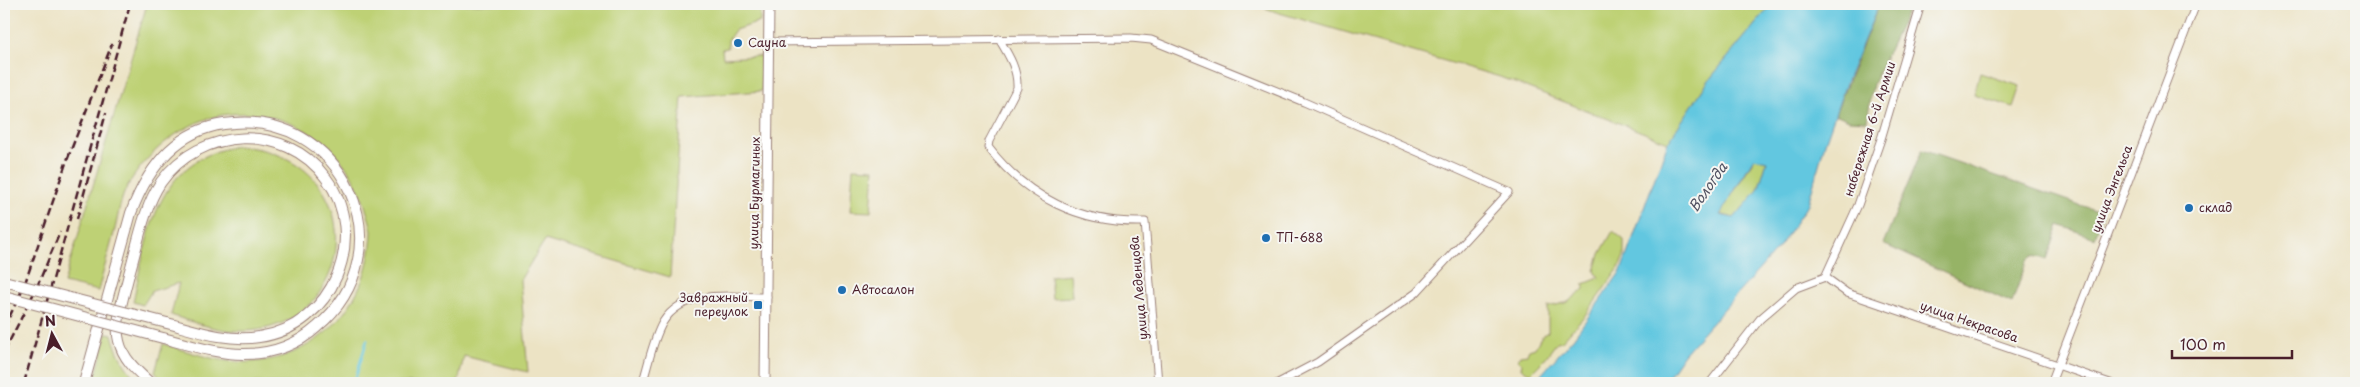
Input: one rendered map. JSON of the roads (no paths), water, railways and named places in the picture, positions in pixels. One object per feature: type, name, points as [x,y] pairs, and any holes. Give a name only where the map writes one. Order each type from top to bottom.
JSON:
[{"type":"main road","points":[[4,296],[163,338],[226,353],[245,354],[270,351],[302,338],[327,319],[337,308],[346,293],[355,271],[360,250],[360,226],[355,200],[346,180],[332,161],[315,145],[288,130],[266,124],[239,122],[210,127],[172,147],[158,161],[142,186],[131,213],[84,383]]},
{"type":"main road","points":[[4,281],[167,323],[224,337],[260,337],[286,329],[299,322],[320,304],[332,288],[340,269],[346,244],[346,231],[342,210],[335,191],[315,164],[298,152],[278,143],[249,137],[230,138],[208,145],[189,155],[172,169],[164,179],[153,197],[143,224],[123,297],[118,330],[119,342],[126,357],[150,383]]},
{"type":"street","name":"улица Бурмагиных","points":[[765,383],[769,4]]},
{"type":"street","name":"набережная 6-й Армии","points":[[1825,277],[1858,205],[1878,149],[1920,4]]},
{"type":"street","name":"улица Энгельса","points":[[2051,383],[2196,4]]},
{"type":"street","points":[[770,42],[1131,38],[1151,40],[1331,114],[1509,192],[1416,293],[1318,362],[1278,383]]},
{"type":"street","name":"улица Леденцова","points":[[999,39],[1013,64],[1017,88],[989,140],[988,147],[1017,180],[1053,204],[1078,214],[1104,220],[1145,222],[1158,383]]},
{"type":"street","points":[[1710,383],[1760,319],[1796,288],[1825,277]]},
{"type":"street","name":"улица Некрасова","points":[[1825,277],[1847,293],[2110,383]]},
{"type":"street","points":[[643,381],[660,328],[669,315],[682,304],[708,297],[766,297]]},
{"type":"water","name":"Вологда","points":[[1772,4],[1879,4],[1846,83],[1825,143],[1808,204],[1780,246],[1684,354],[1664,383],[1534,383],[1574,337],[1621,271],[1668,142],[1709,80]],"holes":[[[1754,158],[1767,161],[1758,190],[1734,218],[1720,215]]]},
{"type":"waterway","points":[[354,383],[367,340]]},
{"type":"railway","points":[[24,383],[130,4]]},
{"type":"railway","points":[[4,328],[24,286],[66,163],[112,44]]},
{"type":"railway","points":[[77,219],[106,113]]},
{"type":"railway","points":[[4,352],[36,289],[60,232]]},
{"type":"place","name":"Сауна","points":[[738,43]]},
{"type":"place","name":"склад","points":[[2189,208]]},
{"type":"place","name":"ТП-688","points":[[1266,238]]},
{"type":"place","name":"Автосалон","points":[[842,290]]},
{"type":"place","name":"Завражный переулок","points":[[758,305]]}]
